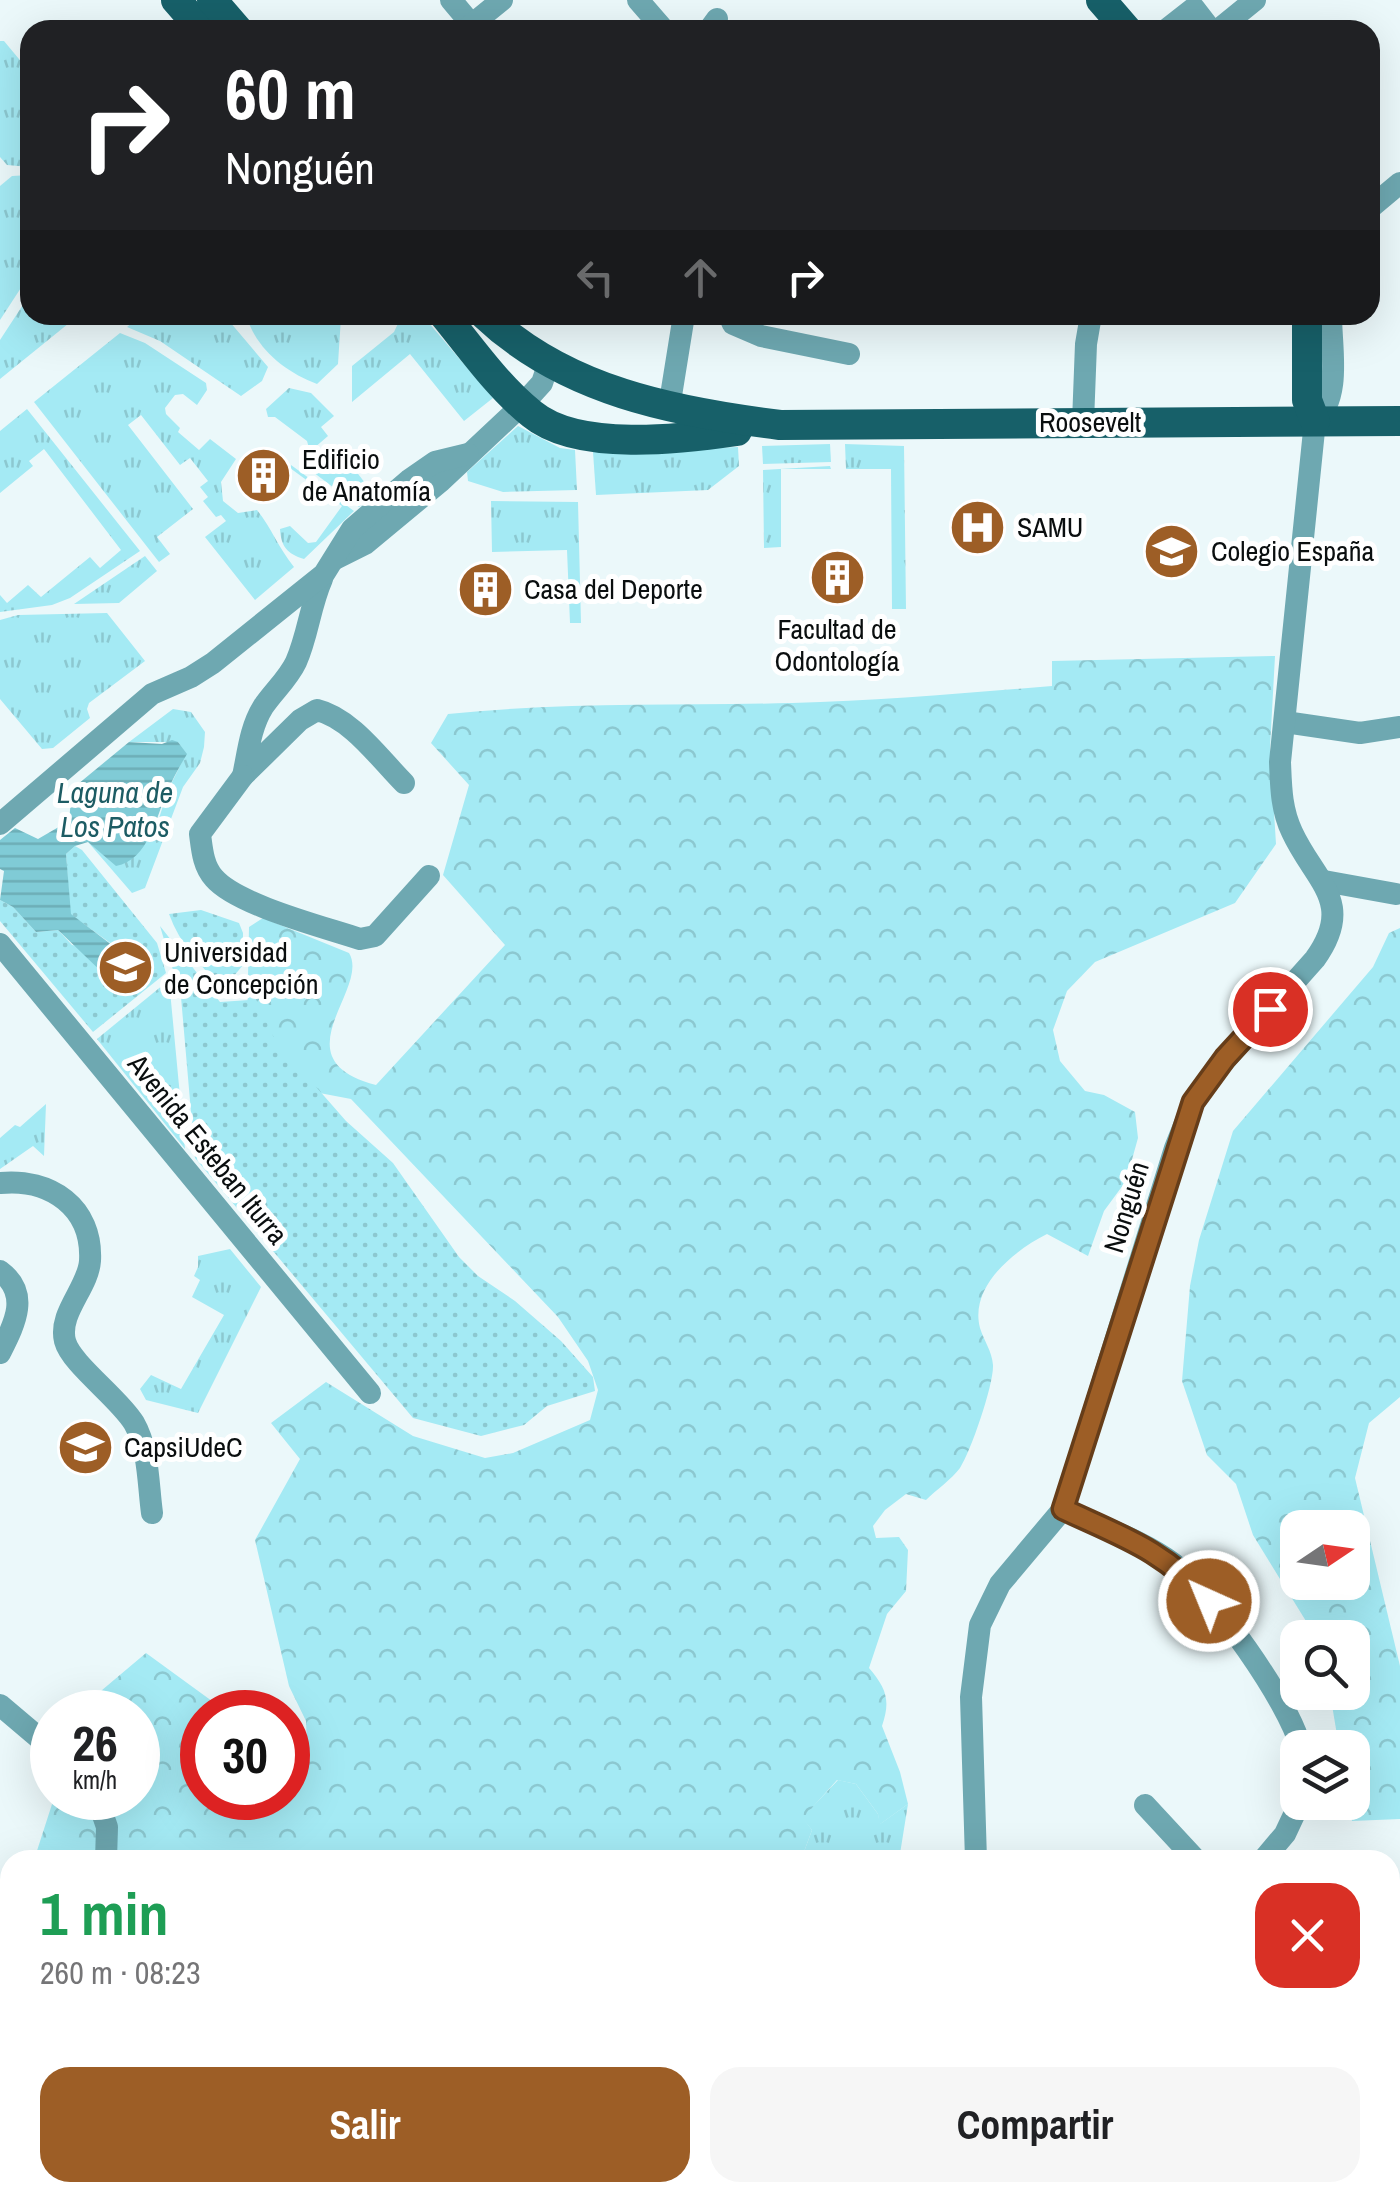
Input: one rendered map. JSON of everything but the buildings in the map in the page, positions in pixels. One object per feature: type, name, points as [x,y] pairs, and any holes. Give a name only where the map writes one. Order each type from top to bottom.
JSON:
[{"type":"main road","points":[[176,0],[193,20]]},
{"type":"main road","points":[[212,0],[229,20]]},
{"type":"main road","points":[[1101,0],[1118,20]]},
{"type":"main road","points":[[458,325],[536,382]]},
{"type":"main road","points":[[493,325],[536,382]]},
{"type":"main road","points":[[1306,325],[1307,400],[1315,421]]},
{"type":"main road","name":"Roosevelt","points":[[780,424],[668,408],[597,384],[536,382],[543,422],[610,438],[696,436],[780,424],[1400,421]]},
{"type":"street","points":[[477,20],[502,0]]},
{"type":"street","points":[[638,0],[655,20]]},
{"type":"street","points":[[1228,20],[1255,0]]},
{"type":"street","points":[[1179,20],[1194,8],[1205,20]]},
{"type":"street","points":[[1380,200],[1400,183]]},
{"type":"street","points":[[668,408],[682,325]]},
{"type":"street","points":[[735,325],[762,336],[849,354]]},
{"type":"street","points":[[1083,422],[1089,325]]},
{"type":"street","name":"Nonguén","points":[[976,1850],[971,1698],[976,1643],[989,1603],[1000,1584],[1063,1509],[1193,1102],[1225,1058],[1323,948],[1330,934],[1334,908],[1324,881],[1300,848],[1284,812],[1280,762],[1315,421],[1326,409],[1331,392],[1330,325]]},
{"type":"street","points":[[0,824],[152,694],[213,663],[329,566],[366,544],[441,481],[536,382]]},
{"type":"street","points":[[243,776],[252,729],[263,707],[294,667],[304,642],[311,604],[329,566]]},
{"type":"street","points":[[404,784],[344,723],[317,710],[300,720],[243,776],[200,834],[207,868],[227,890],[248,901],[360,939],[375,936],[429,876]]},
{"type":"street","points":[[1285,722],[1360,733],[1400,727]]},
{"type":"street","points":[[1324,881],[1396,894]]},
{"type":"street","name":"Avenida Esteban Iturra","points":[[0,944],[370,1393]]},
{"type":"street","points":[[0,1183],[22,1181],[45,1186],[68,1202],[84,1225],[90,1264],[65,1325],[66,1341],[74,1358],[116,1398],[142,1440],[152,1513]]},
{"type":"street","points":[[0,1271],[14,1284],[19,1300],[15,1322],[0,1353]]},
{"type":"street","points":[[1063,1509],[1159,1554],[1192,1582],[1282,1702],[1294,1730]]},
{"type":"street","points":[[0,1705],[30,1730]]},
{"type":"street","points":[[1145,1805],[1187,1850]]},
{"type":"street","points":[[104,1820],[106,1850]]},
{"type":"street","points":[[1271,1850],[1292,1820]]},
{"type":"green space","points":[[0,41],[4,41],[20,60],[20,166],[7,165],[0,157]]},
{"type":"green space","points":[[12,176],[20,176],[20,289],[0,320],[0,186]]},
{"type":"green space","points":[[20,309],[20,325],[67,325],[0,379],[0,340]]},
{"type":"green space","points":[[232,325],[268,367],[262,381],[241,396],[160,341],[127,327]]},
{"type":"green space","points":[[340,325],[338,364],[317,384],[273,358],[251,327]]},
{"type":"green space","points":[[397,325],[431,325],[493,398],[464,421],[410,354],[352,402],[352,366]]},
{"type":"green space","points":[[120,333],[145,343],[206,383],[207,390],[197,405],[183,394],[175,395],[165,408],[166,414],[180,428],[178,432],[199,450],[210,439],[236,459],[221,482],[223,501],[238,513],[257,510],[294,567],[255,600],[205,537],[226,521],[221,515],[216,517],[203,501],[208,497],[200,487],[208,481],[190,458],[180,465],[141,415],[128,425],[193,509],[157,537],[170,554],[159,562],[34,402]]},
{"type":"green space","points":[[289,388],[311,393],[334,416],[321,427],[328,436],[299,461],[309,448],[307,441],[275,417],[268,417],[266,409]]},
{"type":"green space","points":[[27,409],[140,551],[70,598],[52,605],[0,612],[0,595],[7,603],[28,585],[41,597],[90,557],[100,568],[121,550],[44,449],[29,461],[33,466],[0,493],[0,431]]},
{"type":"green space","points":[[518,426],[560,448],[575,450],[577,490],[503,492],[468,481],[467,472]]},
{"type":"green space","points":[[830,444],[831,462],[763,464],[762,446]]},
{"type":"green space","points":[[845,444],[904,446],[906,609],[892,609],[891,469],[846,469]]},
{"type":"green space","points":[[336,445],[375,496],[359,507],[309,469]]},
{"type":"green space","points":[[738,447],[739,466],[708,490],[596,495],[593,452]]},
{"type":"green space","points":[[291,465],[354,511],[304,559],[286,548],[280,529],[290,526],[308,543],[316,542],[342,506]]},
{"type":"green space","points":[[830,466],[831,469],[781,469],[781,547],[764,548],[763,470]]},
{"type":"green space","points":[[491,501],[578,502],[581,623],[570,623],[567,550],[492,552]]},
{"type":"green space","points":[[145,556],[157,571],[119,603],[74,604]]},
{"type":"green space","points":[[107,613],[145,661],[89,703],[90,718],[53,748],[42,749],[0,699],[0,620],[18,615]]},
{"type":"green space","points":[[1275,656],[1270,748],[1276,844],[1235,903],[1095,962],[1067,991],[1053,1030],[1060,1061],[1085,1091],[1104,1095],[1135,1112],[1138,1138],[1126,1181],[1104,1211],[1088,1256],[1047,1234],[1009,1260],[988,1284],[978,1313],[992,1360],[992,1374],[965,1459],[957,1472],[926,1500],[906,1494],[885,1510],[873,1526],[876,1538],[899,1537],[908,1550],[906,1591],[887,1614],[869,1668],[885,1695],[882,1726],[908,1804],[879,1825],[878,1814],[856,1784],[837,1780],[803,1818],[812,1830],[805,1850],[37,1850],[47,1820],[160,1820],[160,1690],[102,1690],[146,1653],[197,1690],[180,1690],[180,1820],[310,1820],[310,1690],[291,1690],[289,1686],[255,1540],[300,1459],[271,1423],[326,1382],[413,1436],[485,1458],[513,1453],[590,1420],[598,1390],[588,1361],[558,1317],[351,1099],[309,1091],[247,1027],[249,927],[263,918],[349,953],[349,985],[330,1041],[333,1058],[347,1073],[376,1085],[505,945],[443,875],[469,785],[431,743],[448,714],[577,706],[857,700],[1052,686],[1052,661]]},
{"type":"green space","points":[[173,709],[191,712],[205,732],[204,747],[200,763],[183,787],[145,888],[132,893],[88,842],[98,850],[145,842],[154,834],[168,790],[186,754],[178,742],[129,742]]},
{"type":"green space","points":[[75,846],[157,943],[166,973],[93,1032],[0,921],[0,900],[13,907],[36,932],[58,930],[72,945],[131,958],[70,914],[66,854]]},
{"type":"green space","points":[[201,910],[239,923],[243,933],[243,965],[224,988],[192,954],[169,914]]},
{"type":"green space","points":[[160,926],[220,1002],[249,1000],[254,995],[275,1040],[346,1121],[393,1163],[459,1257],[561,1341],[593,1377],[595,1391],[547,1406],[524,1425],[481,1436],[413,1418],[195,1158],[181,997]]},
{"type":"green space","points":[[1400,928],[1400,1397],[1369,1423],[1355,1478],[1363,1510],[1280,1510],[1280,1579],[1253,1535],[1236,1484],[1207,1455],[1182,1381],[1190,1286],[1199,1240],[1233,1131],[1373,967],[1389,933]]},
{"type":"green space","points":[[169,980],[185,1149],[97,1039]]},
{"type":"green space","points":[[46,1104],[44,1156],[33,1146],[0,1169],[0,1138],[15,1125],[20,1127]]},
{"type":"green space","points":[[230,1249],[261,1287],[198,1413],[146,1400],[140,1389],[151,1375],[181,1389],[224,1315],[192,1297],[200,1280],[194,1276],[198,1256]]},
{"type":"green space","points":[[1370,1541],[1400,1666],[1400,1819],[1352,1821],[1370,1820],[1370,1730],[1336,1730],[1333,1710],[1370,1710],[1370,1620],[1305,1620],[1293,1600],[1370,1600]]},
{"type":"green space","points":[[838,1780],[856,1784],[878,1814],[880,1824],[908,1804],[901,1850],[805,1850],[812,1830],[802,1818]]},
{"type":"water","name":"Laguna de Los Patos","points":[[172,740],[187,754],[150,836],[136,855],[116,866],[88,842],[66,854],[71,914],[133,961],[126,971],[108,978],[58,930],[36,932],[13,907],[0,900],[4,871],[0,869],[0,840],[15,828],[38,839],[69,821],[72,789],[129,742],[162,744]]},
{"type":"place","name":"Edificio de Anatomía","points":[[263,475]]},
{"type":"place","name":"SAMU","points":[[978,527]]},
{"type":"place","name":"Colegio España","points":[[1172,551]]},
{"type":"place","name":"Facultad de Odontología","points":[[837,578]]},
{"type":"place","name":"Casa del Deporte","points":[[485,589]]},
{"type":"place","name":"Universidad de Concepción","points":[[125,968]]},
{"type":"place","name":"CapsiUdeC","points":[[85,1447]]},
{"type":"route","points":[[1209,1601],[1159,1554],[1063,1509],[1193,1102],[1210,1076],[1270,1009]]}]
